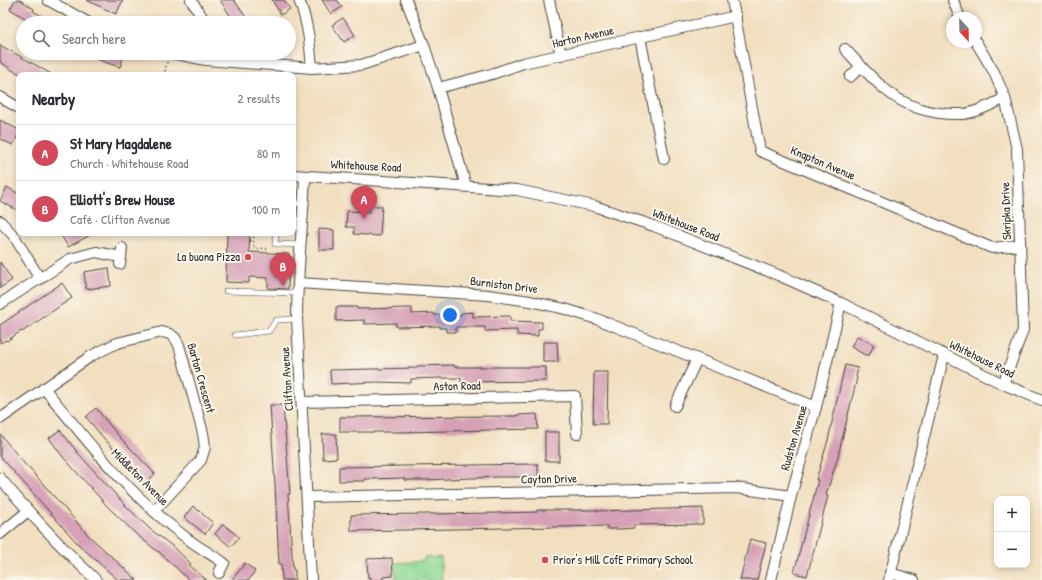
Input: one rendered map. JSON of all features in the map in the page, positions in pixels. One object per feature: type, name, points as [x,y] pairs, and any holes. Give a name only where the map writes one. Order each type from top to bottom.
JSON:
[{"type":"street","points":[[48,0],[77,16]]},
{"type":"street","points":[[191,0],[201,16]]},
{"type":"street","points":[[300,0],[309,36],[312,68]]},
{"type":"street","points":[[406,0],[424,45],[438,88],[466,186]]},
{"type":"street","points":[[549,0],[561,55]]},
{"type":"street","name":"Knapton Avenue","points":[[732,0],[760,151],[992,248],[1020,245]]},
{"type":"street","points":[[953,0],[958,12]]},
{"type":"street","name":"Harton Avenue","points":[[438,88],[492,74],[523,63],[736,16]]},
{"type":"street","points":[[640,37],[664,159]]},
{"type":"street","points":[[241,60],[312,68],[362,66],[424,45]]},
{"type":"street","name":"Skripka Drive","points":[[980,48],[994,72],[1005,98],[1017,149],[1023,330],[1003,384]]},
{"type":"street","points":[[845,49],[886,91],[908,105],[928,112],[964,114],[991,106],[1005,98]]},
{"type":"street","points":[[850,77],[861,66]]},
{"type":"street","points":[[0,97],[16,106]]},
{"type":"street","name":"Whitehouse Road","points":[[296,175],[517,190],[594,206],[661,229],[778,275],[841,304],[1003,384],[1042,400]]},
{"type":"street","name":"Clifton Avenue","points":[[305,176],[297,319],[311,580]]},
{"type":"street","points":[[0,221],[14,236],[40,279]]},
{"type":"street","points":[[0,304],[70,259],[96,252],[121,256]]},
{"type":"street","name":"Burniston Drive","points":[[298,288],[488,295],[530,301],[565,309],[597,319],[816,408]]},
{"type":"street","name":"Rudston Avenue","points":[[772,580],[791,496],[816,408],[841,304]]},
{"type":"street","name":"Barton Crescent","points":[[0,419],[91,356],[117,343],[162,332],[170,334],[175,338],[179,345],[203,433],[205,447],[200,460],[154,511]]},
{"type":"street","points":[[914,580],[890,577],[944,355]]},
{"type":"street","points":[[675,406],[697,359]]},
{"type":"street","name":"Middleton Avenue","points":[[44,388],[88,442],[121,479],[154,511],[184,536],[224,563],[219,573]]},
{"type":"street","name":"Aston Road","points":[[302,402],[575,396],[577,434]]},
{"type":"street","points":[[0,478],[62,548],[96,580]]},
{"type":"street","name":"Cayton Drive","points":[[307,497],[736,488],[791,496]]},
{"type":"street","points":[[0,534],[28,511]]},
{"type":"lane","points":[[296,203],[304,204]]},
{"type":"lane","points":[[276,236],[275,244],[301,245]]},
{"type":"lane","points":[[226,291],[298,288]]},
{"type":"lane","points":[[235,335],[269,331],[276,320],[297,319]]},
{"type":"path","points":[[165,72],[168,60]]},
{"type":"green space","points":[[441,557],[442,580],[396,580],[395,563],[424,561],[424,558]]},
{"type":"building","points":[[15,0],[20,0],[42,16],[22,16],[10,9]]},
{"type":"building","points":[[86,0],[123,0],[116,14]]},
{"type":"building","points":[[220,0],[234,0],[245,16],[230,16]]},
{"type":"building","points":[[272,0],[284,0],[290,9],[281,15]]},
{"type":"building","points":[[322,0],[337,0],[342,7],[331,14]]},
{"type":"building","points":[[343,18],[355,35],[344,42],[332,25]]},
{"type":"building","points":[[0,45],[16,54],[16,60],[26,60],[48,72],[16,72],[0,62]]},
{"type":"building","points":[[100,60],[122,60],[120,67]]},
{"type":"building","points":[[0,120],[16,128],[16,139],[13,145],[0,139]]},
{"type":"building","points":[[7,187],[16,192],[16,209],[0,201]]},
{"type":"building","points":[[370,206],[382,206],[380,236],[354,234],[354,227],[346,227],[347,211],[370,212]]},
{"type":"building","points":[[319,229],[334,230],[334,250],[319,250]]},
{"type":"building","points":[[62,236],[88,236],[68,247]]},
{"type":"building","points":[[227,236],[250,236],[249,252],[289,254],[288,289],[268,288],[268,278],[249,277],[249,283],[226,282]]},
{"type":"building","points":[[0,262],[12,280],[0,288]]},
{"type":"building","points":[[109,268],[111,286],[86,289],[84,272]]},
{"type":"building","points":[[62,283],[72,298],[22,332],[21,331],[7,341],[6,340],[0,343],[0,325]]},
{"type":"building","points":[[336,307],[357,307],[357,309],[412,308],[412,314],[434,313],[434,315],[461,315],[461,313],[473,312],[473,317],[510,316],[510,321],[542,322],[542,329],[538,329],[538,336],[517,335],[517,330],[485,331],[485,327],[456,327],[456,332],[446,332],[446,328],[440,328],[440,326],[396,327],[396,323],[364,324],[364,320],[336,321]]},
{"type":"building","points":[[857,336],[874,345],[869,355],[865,355],[851,347]]},
{"type":"building","points":[[543,342],[557,342],[558,362],[543,362]]},
{"type":"building","points":[[454,365],[454,367],[546,367],[546,381],[461,382],[461,378],[439,378],[411,379],[411,383],[377,382],[331,384],[330,370],[417,368],[417,366]]},
{"type":"building","points":[[845,365],[858,368],[857,378],[837,460],[826,495],[828,496],[807,576],[794,573],[818,480],[816,480],[828,440]]},
{"type":"building","points":[[594,372],[608,372],[607,424],[593,424]]},
{"type":"building","points":[[270,405],[283,405],[290,494],[288,494],[293,570],[295,570],[295,580],[282,580],[281,564],[279,564]]},
{"type":"building","points":[[96,408],[117,434],[155,474],[145,483],[86,417]]},
{"type":"building","points":[[537,414],[538,429],[340,432],[340,417],[517,416]]},
{"type":"building","points":[[60,430],[78,453],[126,506],[150,529],[176,549],[191,564],[189,566],[207,580],[189,580],[158,551],[135,533],[108,507],[63,457],[49,438]]},
{"type":"building","points":[[545,432],[559,432],[559,461],[545,461]]},
{"type":"building","points":[[0,434],[28,468],[88,535],[137,580],[118,580],[78,544],[0,456]]},
{"type":"building","points":[[322,434],[336,434],[337,458],[323,459]]},
{"type":"building","points":[[538,464],[538,477],[424,480],[404,480],[404,478],[339,481],[339,467]]},
{"type":"building","points":[[193,506],[213,523],[205,534],[184,517]]},
{"type":"building","points":[[703,508],[703,524],[634,525],[634,528],[621,529],[607,529],[607,526],[351,531],[351,515],[500,513],[537,512],[537,510],[597,511]]},
{"type":"building","points":[[223,524],[239,537],[231,547],[215,534]]},
{"type":"building","points":[[750,539],[766,543],[757,580],[740,580]]},
{"type":"building","points":[[392,558],[393,576],[383,577],[383,580],[370,580],[370,577],[368,578],[367,559]]},
{"type":"building","points":[[245,563],[255,571],[249,580],[232,580]]},
{"type":"place","name":"St Mary Magdalene","points":[[364,219]]},
{"type":"place","name":"La buona Pizza","points":[[248,257]]},
{"type":"place","name":"Elliott's Brew House","points":[[283,286]]},
{"type":"place","name":"Prior's Mill CofE Primary School","points":[[545,560]]}]
